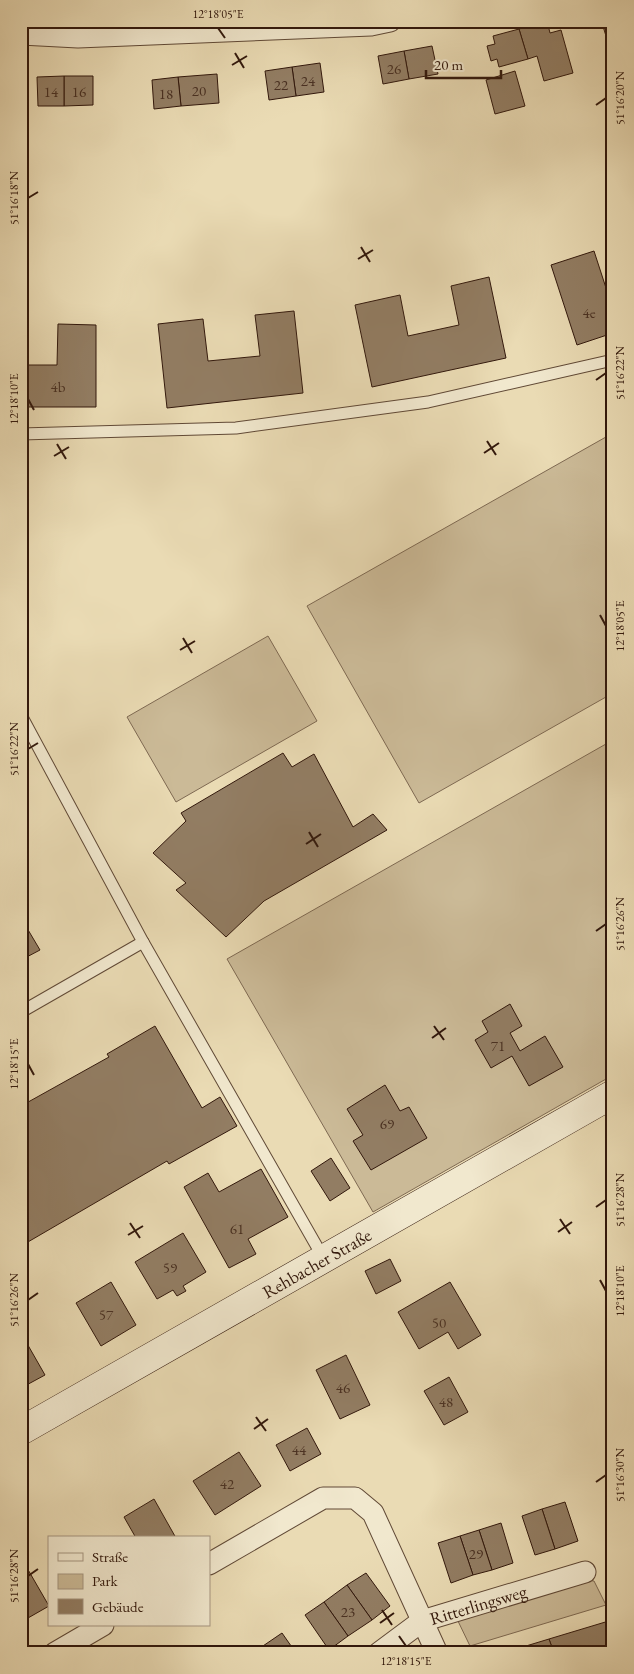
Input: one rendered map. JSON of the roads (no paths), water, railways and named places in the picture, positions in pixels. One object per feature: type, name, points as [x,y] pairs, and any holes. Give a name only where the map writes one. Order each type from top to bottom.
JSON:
[{"type":"street","points":[[21,34],[78,37],[372,25],[390,21]]},
{"type":"street","name":"Rehbacher Straße","points":[[21,1431],[613,1094]]},
{"type":"street","points":[[210,1563],[323,1498],[355,1498],[373,1513],[437,1653]]},
{"type":"street","name":"Ritterlingsweg","points":[[379,1653],[422,1622],[585,1572]]},
{"type":"street","points":[[55,1653],[101,1626]]},
{"type":"lane","points":[[21,434],[236,428],[428,402],[613,360]]},
{"type":"lane","points":[[21,715],[143,942],[324,1259]]},
{"type":"lane","points":[[21,1012],[143,942]]}]
